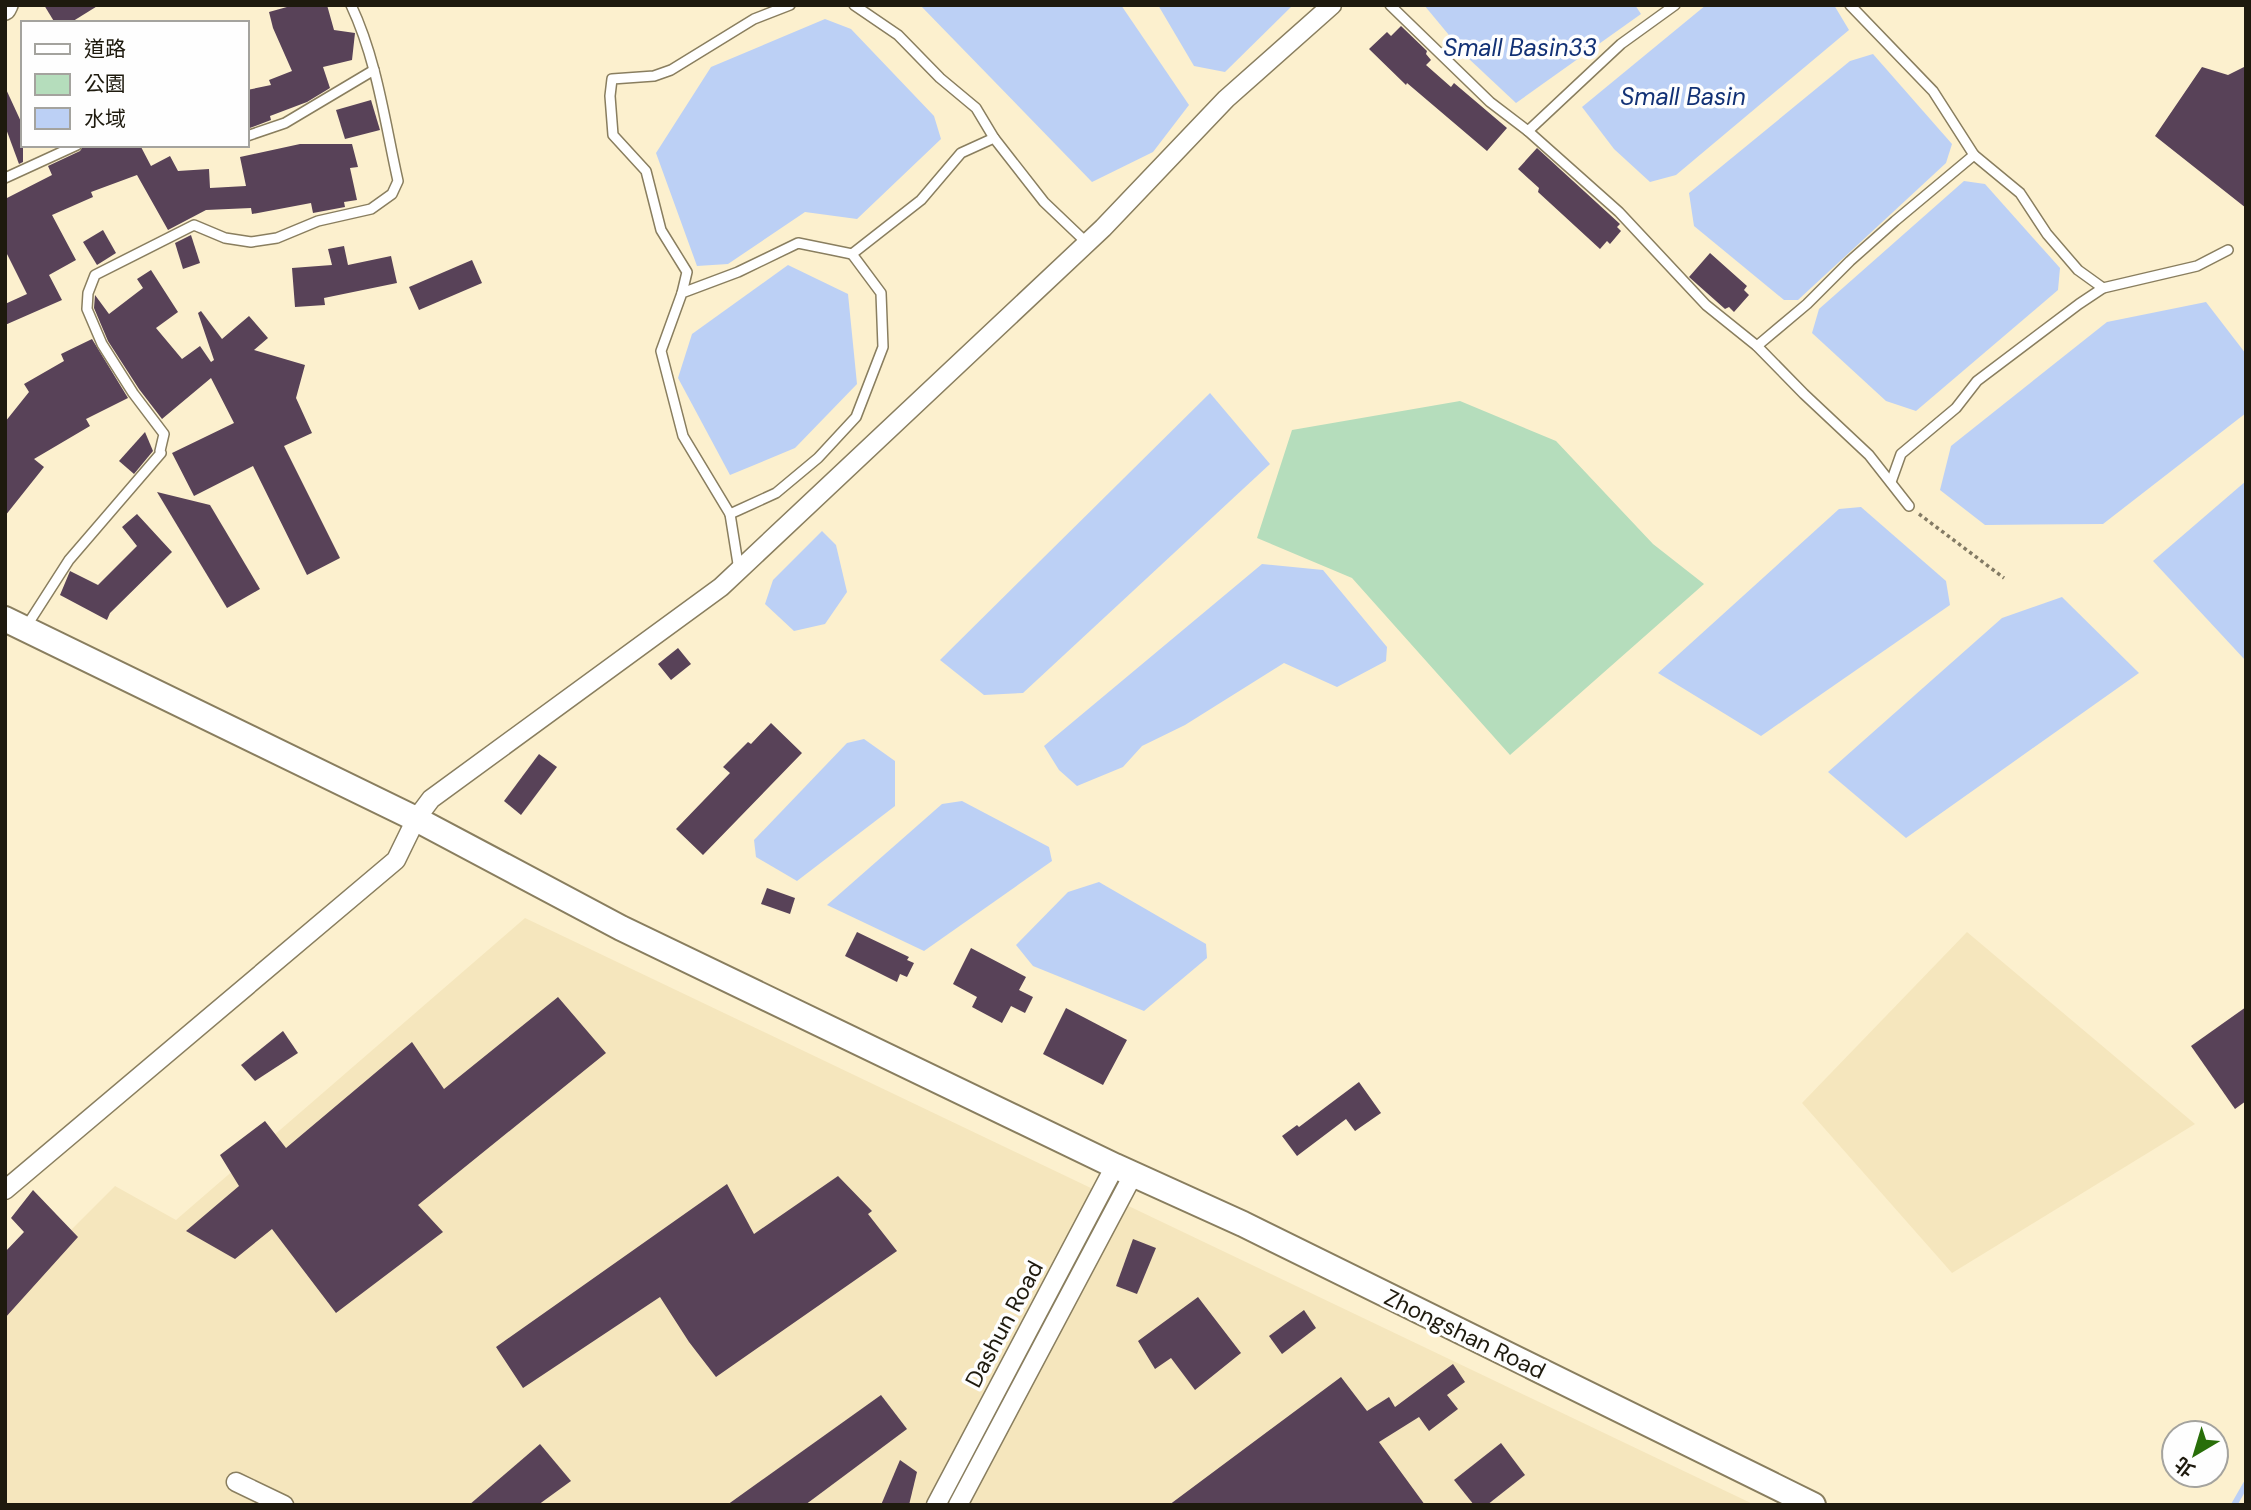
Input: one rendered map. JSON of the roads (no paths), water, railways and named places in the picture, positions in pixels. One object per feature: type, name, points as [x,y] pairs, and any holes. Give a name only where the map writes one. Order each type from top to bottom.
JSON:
[{"type":"main road","name":"Zhongshan Road","points":[[15,624],[416,819],[621,928],[1242,1224],[1813,1505]]},
{"type":"street","points":[[5,1190],[396,860],[416,819],[430,799],[721,587],[1087,243],[1226,99],[1332,5]]},
{"type":"street","name":"Dashun Road","points":[[936,1505],[1124,1170]]},
{"type":"street","name":"Dashun Road","points":[[958,1505],[1124,1170]]},
{"type":"street","points":[[236,1482],[284,1505]]},
{"type":"lane","points":[[15,624],[161,453],[164,434],[132,393],[102,344],[87,309],[88,293],[95,275],[194,225],[225,238],[251,242],[277,238],[318,221],[371,209],[391,194],[398,181],[374,70],[351,5]]},
{"type":"lane","points":[[739,570],[730,514],[683,436],[661,351],[687,272],[661,230],[646,171],[613,135],[610,96],[612,79],[654,76],[671,70],[754,19],[790,5]]},
{"type":"lane","points":[[854,5],[898,35],[940,78],[975,108],[994,138],[1044,202],[1087,243]]},
{"type":"lane","points":[[1390,5],[1489,102],[1528,131],[1619,212],[1706,305],[1757,346],[1869,455],[1909,506]]},
{"type":"lane","points":[[1528,131],[1621,44],[1675,5]]},
{"type":"lane","points":[[1850,5],[1933,91],[1974,156],[2020,193],[2047,234],[2078,270],[2103,288]]},
{"type":"lane","points":[[248,136],[285,122],[374,70]]},
{"type":"lane","points":[[852,254],[921,200],[961,153],[994,138]]},
{"type":"lane","points":[[5,178],[73,147]]},
{"type":"lane","points":[[1757,346],[1807,304],[1895,221],[1974,156]]},
{"type":"lane","points":[[682,293],[738,272],[798,243],[852,254],[881,293],[883,347],[856,417],[818,458],[776,493],[730,514]]},
{"type":"lane","points":[[1891,482],[1900,454],[1956,408],[1977,381],[2103,288],[2197,265],[2228,250]]},
{"type":"water","points":[[920,5],[1121,5],[1189,105],[1153,152],[1092,182]]},
{"type":"water","points":[[1158,5],[1293,5],[1225,72],[1194,66]]},
{"type":"water","name":"Small Basin33","points":[[1424,5],[1635,5],[1641,14],[1516,103],[1468,58]]},
{"type":"water","name":"Small Basin","points":[[1706,5],[1834,5],[1849,30],[1676,175],[1650,182],[1614,149],[1582,107]]},
{"type":"water","points":[[825,19],[851,29],[934,116],[941,139],[857,219],[805,212],[728,264],[697,266],[656,153],[711,67]]},
{"type":"water","points":[[1873,54],[1952,144],[1946,163],[1798,300],[1784,300],[1694,226],[1689,193],[1850,61]]},
{"type":"water","points":[[1964,181],[1985,184],[2060,268],[2058,290],[1916,411],[1886,401],[1812,333],[1819,309]]},
{"type":"water","points":[[788,265],[848,294],[857,384],[795,448],[730,475],[678,378],[692,334]]},
{"type":"water","points":[[2206,302],[2246,354],[2246,413],[2103,524],[1985,525],[1940,490],[1951,446],[2107,322]]},
{"type":"water","points":[[1210,393],[1270,464],[1023,693],[984,695],[940,660]]},
{"type":"water","points":[[2246,481],[2246,661],[2153,561]]},
{"type":"water","points":[[1861,507],[1946,581],[1950,605],[1761,736],[1658,673],[1839,509]]},
{"type":"water","points":[[822,531],[836,545],[847,592],[825,624],[794,631],[765,604],[773,580]]},
{"type":"water","points":[[1262,564],[1323,570],[1387,647],[1386,661],[1337,687],[1284,663],[1185,725],[1142,746],[1123,767],[1077,786],[1059,770],[1044,746]]},
{"type":"water","points":[[2062,597],[2139,673],[1906,838],[1828,772],[2002,618]]},
{"type":"water","points":[[864,739],[895,761],[895,806],[797,881],[756,857],[754,840],[847,743]]},
{"type":"water","points":[[962,801],[1049,847],[1052,861],[924,951],[827,905],[942,804]]},
{"type":"water","points":[[1099,882],[1206,944],[1207,958],[1144,1011],[1033,966],[1016,945],[1068,892]]},
{"type":"waterway","points":[[2234,1505],[2246,1484]]}]
